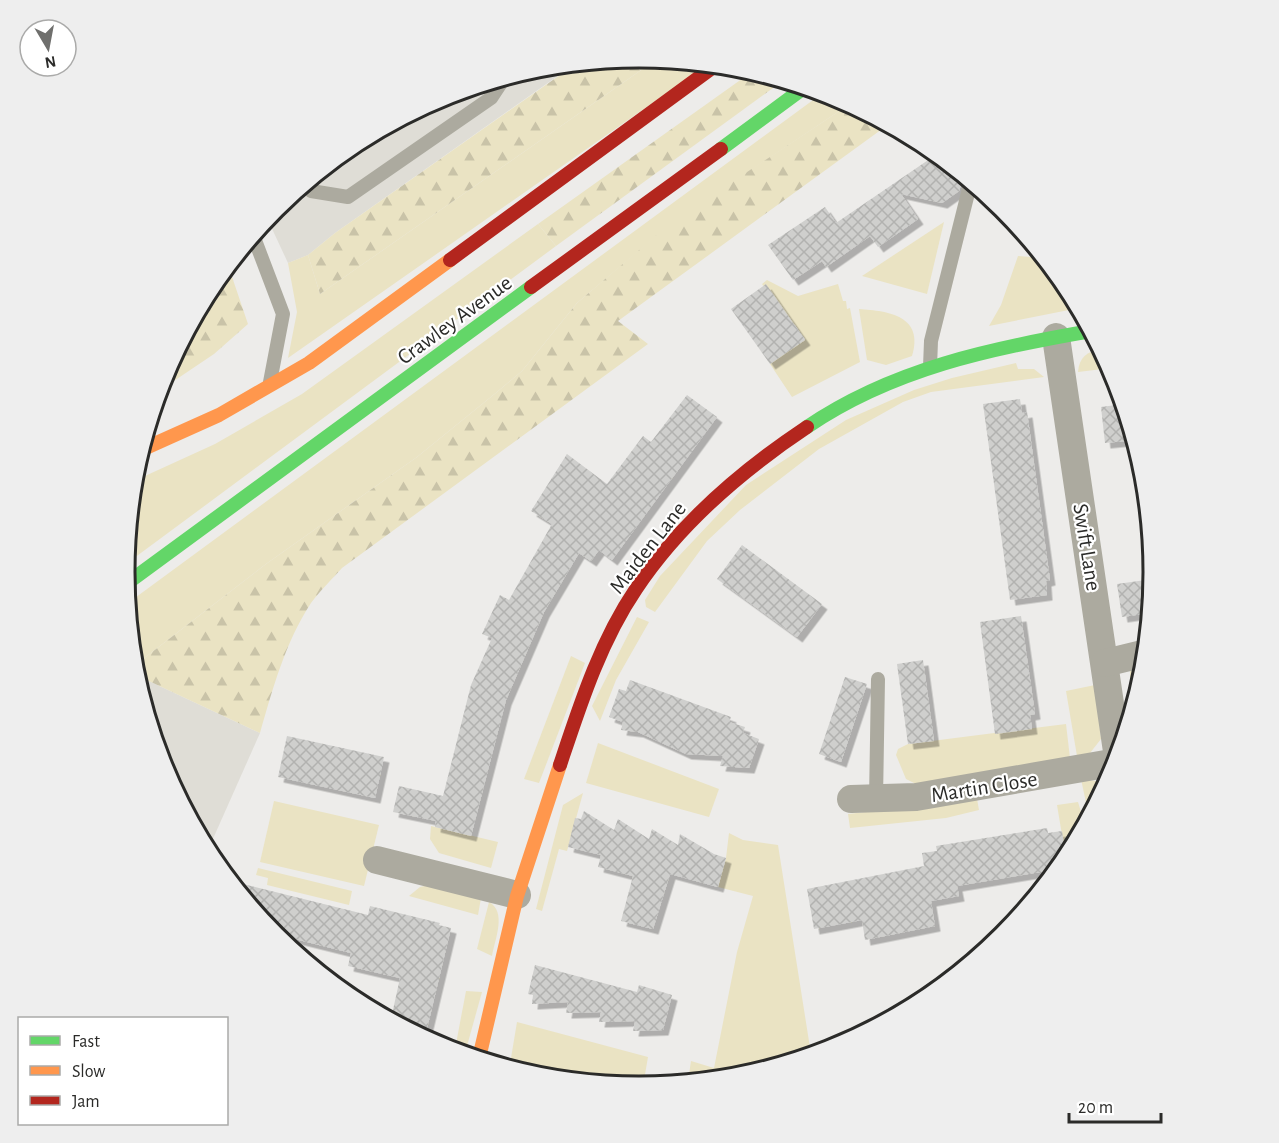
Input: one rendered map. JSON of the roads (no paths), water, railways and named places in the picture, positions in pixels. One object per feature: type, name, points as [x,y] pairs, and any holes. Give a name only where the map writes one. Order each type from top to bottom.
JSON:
[{"type":"main road","points":[[152,445],[219,415],[342,341],[706,72]]},
{"type":"main road","name":"Crawley Avenue","points":[[135,577],[797,93]]},
{"type":"main road","name":"Maiden Lane","points":[[481,1050],[517,896],[577,714],[600,656],[636,590],[687,525],[733,480],[780,444],[880,386],[988,351],[1083,332]]},
{"type":"street","name":"Swift Lane","points":[[1056,337],[1115,740]]},
{"type":"street","points":[[1105,663],[1136,655]]},
{"type":"street","name":"Martin Close","points":[[864,800],[955,791],[1106,762]]},
{"type":"street","points":[[377,860],[517,896]]},
{"type":"lane","points":[[310,190],[348,197],[491,98],[497,88]]},
{"type":"lane","points":[[929,369],[931,341],[969,190]]},
{"type":"lane","points":[[257,244],[283,314],[269,387]]},
{"type":"lane","points":[[864,800],[878,679]]}]
